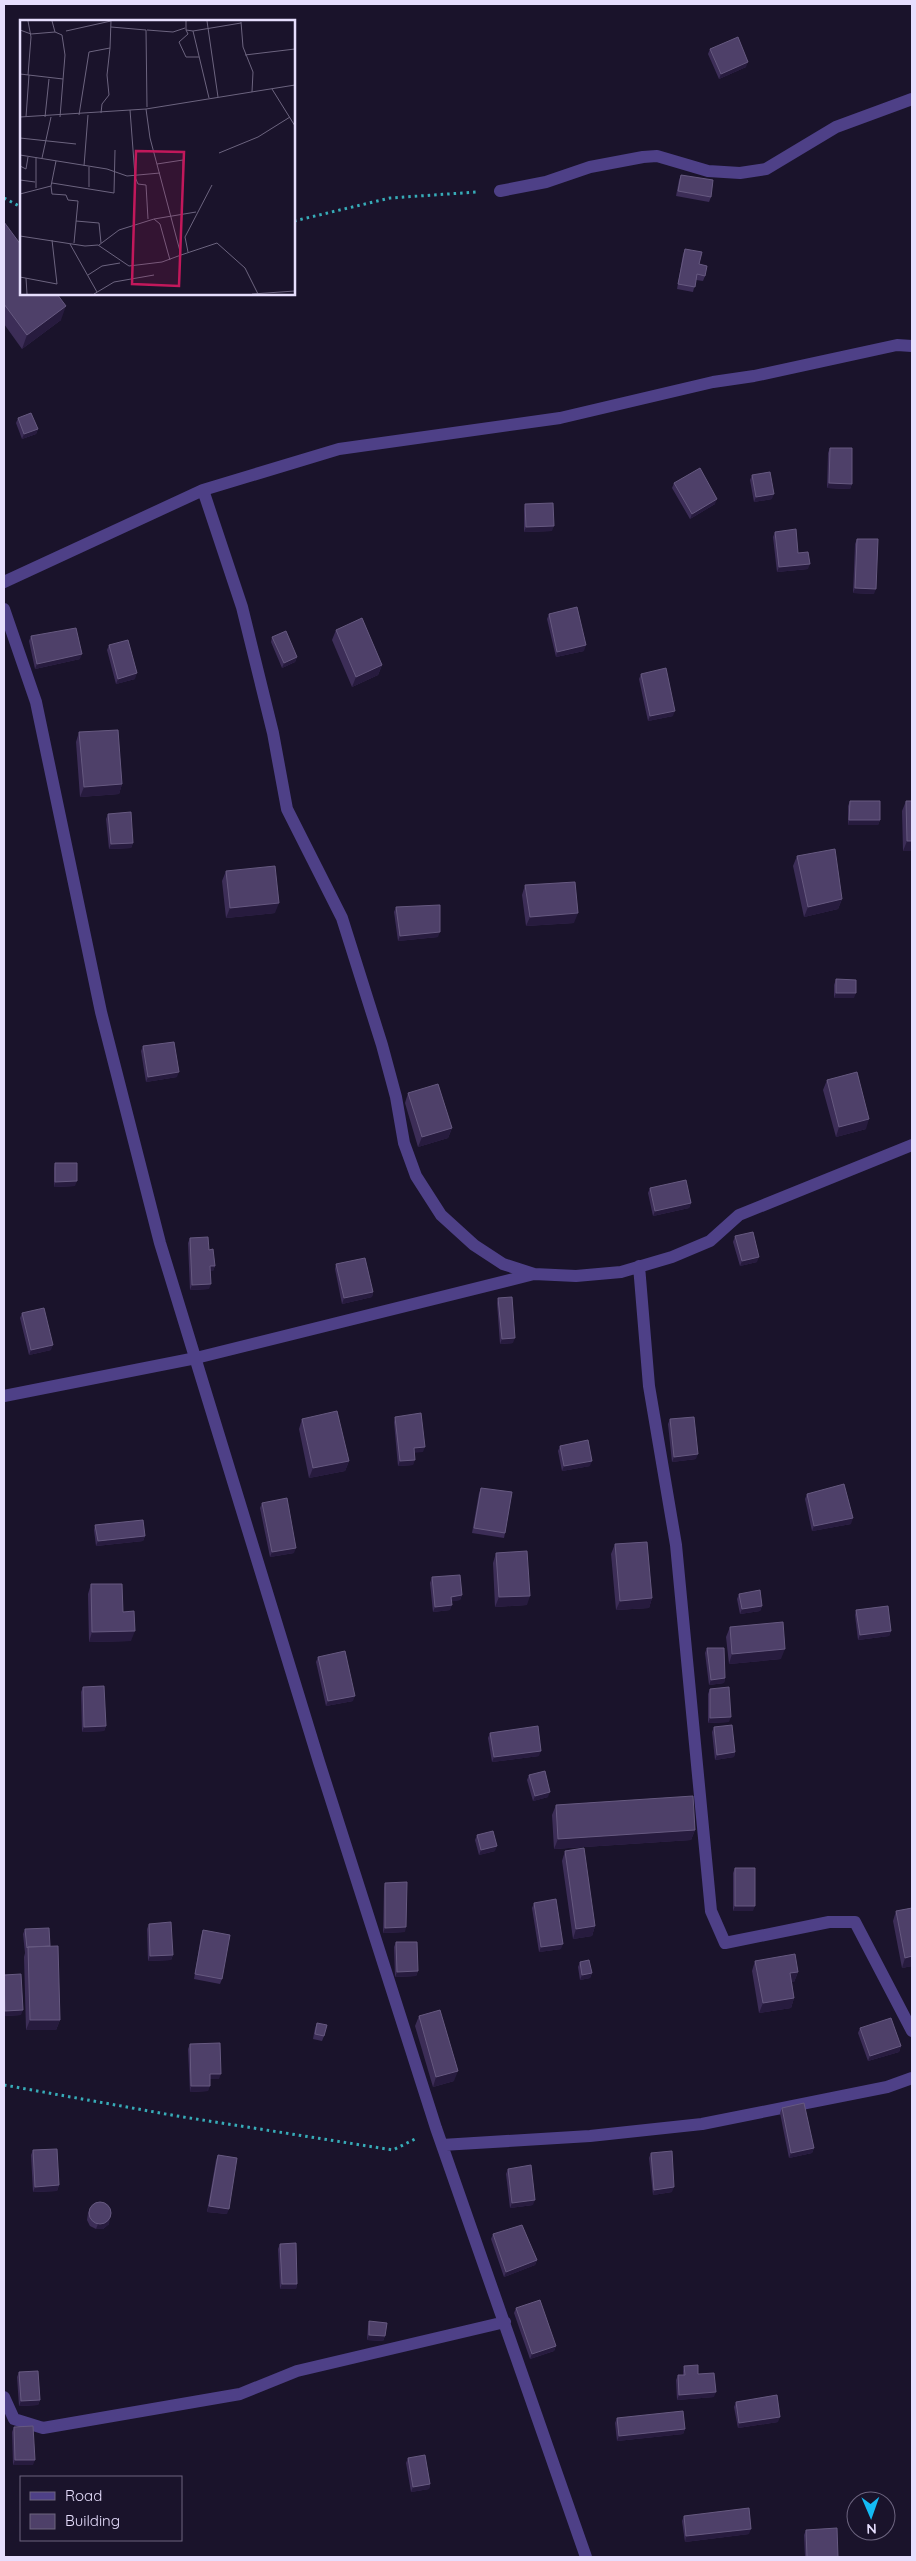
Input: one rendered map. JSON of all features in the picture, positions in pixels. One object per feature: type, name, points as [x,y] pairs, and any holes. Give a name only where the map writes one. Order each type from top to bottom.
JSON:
[{"type":"street","points":[[500,191],[546,182],[590,167],[650,156],[656,156],[708,171],[740,172],[766,169],[836,127],[912,99]]},
{"type":"street","points":[[4,582],[203,490],[338,449],[560,418],[714,382],[754,376],[898,345],[912,346]]},
{"type":"street","points":[[203,490],[242,607],[273,732],[287,809],[342,918],[382,1045],[396,1096],[404,1143],[416,1176],[441,1215],[474,1245],[503,1264],[534,1274],[576,1276],[621,1272],[672,1257],[710,1241],[739,1215],[912,1146]]},
{"type":"street","points":[[4,608],[36,702],[101,1012],[160,1243],[319,1762],[436,2128],[586,2557]]},
{"type":"street","points":[[640,1266],[649,1386],[676,1545],[711,1911],[725,1944],[829,1922],[855,1922],[912,2032]]},
{"type":"street","points":[[4,1396],[196,1358],[534,1274]]},
{"type":"street","points":[[442,2145],[590,2136],[702,2124],[887,2087],[912,2078]]},
{"type":"street","points":[[4,2397],[14,2419],[43,2428],[240,2394],[297,2371],[505,2322]]},
{"type":"path","points":[[295,221],[390,198],[500,191]]},
{"type":"path","points":[[4,198],[20,207]]},
{"type":"path","points":[[4,2085],[187,2118],[393,2150],[436,2128]]},
{"type":"building","points":[[738,37],[748,62],[721,74],[710,49]]},
{"type":"building","points":[[681,175],[713,180],[711,197],[678,191]]},
{"type":"building","points":[[4,222],[20,244],[20,295],[58,295],[66,306],[27,335],[4,304]]},
{"type":"building","points":[[685,249],[702,252],[699,264],[707,266],[705,276],[697,274],[695,287],[678,284]]},
{"type":"building","points":[[31,413],[38,429],[24,434],[18,418]]},
{"type":"building","points":[[830,448],[852,448],[852,484],[829,483]]},
{"type":"building","points":[[700,468],[717,499],[692,514],[674,483]]},
{"type":"building","points":[[770,472],[774,494],[756,497],[752,475]]},
{"type":"building","points":[[553,503],[554,526],[526,527],[525,504]]},
{"type":"building","points":[[796,529],[798,553],[808,552],[810,564],[779,567],[775,532]]},
{"type":"building","points":[[857,539],[878,539],[876,589],[855,588]]},
{"type":"building","points":[[577,607],[586,645],[557,652],[549,614]]},
{"type":"building","points":[[362,618],[382,665],[356,677],[336,630]]},
{"type":"building","points":[[76,628],[82,654],[37,664],[31,636]]},
{"type":"building","points":[[286,631],[297,657],[284,663],[272,637]]},
{"type":"building","points":[[128,640],[137,673],[118,679],[109,645]]},
{"type":"building","points":[[666,668],[675,711],[650,716],[641,674]]},
{"type":"building","points":[[118,730],[122,784],[84,787],[79,732]]},
{"type":"building","points":[[850,801],[880,801],[880,820],[849,820]]},
{"type":"building","points":[[906,801],[912,801],[912,841],[907,841]]},
{"type":"building","points":[[131,812],[133,843],[111,844],[108,814]]},
{"type":"building","points":[[835,849],[842,899],[808,907],[797,856]]},
{"type":"building","points":[[275,866],[279,903],[230,908],[226,871]]},
{"type":"building","points":[[575,882],[578,913],[530,917],[525,885]]},
{"type":"building","points":[[440,905],[440,932],[400,936],[396,907]]},
{"type":"building","points":[[836,979],[856,980],[856,993],[836,993]]},
{"type":"building","points":[[174,1042],[179,1072],[148,1077],[143,1046]]},
{"type":"building","points":[[857,1072],[869,1119],[839,1127],[827,1080]]},
{"type":"building","points":[[438,1084],[452,1128],[422,1137],[408,1093]]},
{"type":"building","points":[[55,1163],[77,1163],[77,1181],[55,1182]]},
{"type":"building","points":[[686,1180],[691,1203],[655,1211],[650,1188]]},
{"type":"building","points":[[753,1232],[759,1257],[742,1261],[735,1236]]},
{"type":"building","points":[[208,1237],[209,1250],[213,1249],[215,1266],[210,1266],[211,1284],[192,1285],[190,1238]]},
{"type":"building","points":[[365,1258],[373,1292],[344,1298],[336,1264]]},
{"type":"building","points":[[512,1297],[515,1338],[502,1339],[498,1298]]},
{"type":"building","points":[[44,1308],[53,1345],[31,1350],[22,1313]]},
{"type":"building","points":[[337,1411],[349,1461],[313,1468],[302,1419]]},
{"type":"building","points":[[421,1413],[425,1447],[414,1448],[415,1460],[400,1461],[395,1417]]},
{"type":"building","points":[[694,1417],[698,1454],[674,1457],[670,1419]]},
{"type":"building","points":[[588,1440],[592,1461],[564,1466],[560,1446]]},
{"type":"building","points":[[844,1484],[853,1518],[814,1526],[807,1494]]},
{"type":"building","points":[[481,1488],[512,1492],[505,1533],[474,1528]]},
{"type":"building","points":[[287,1498],[296,1548],[272,1552],[262,1503]]},
{"type":"building","points":[[143,1520],[145,1536],[98,1541],[95,1525]]},
{"type":"building","points":[[647,1542],[652,1598],[620,1601],[615,1544]]},
{"type":"building","points":[[527,1551],[530,1596],[499,1597],[496,1553]]},
{"type":"building","points":[[460,1575],[462,1595],[451,1597],[452,1605],[435,1607],[432,1577]]},
{"type":"building","points":[[91,1584],[122,1584],[123,1612],[134,1611],[135,1631],[92,1632]]},
{"type":"building","points":[[760,1590],[762,1606],[742,1609],[739,1594]]},
{"type":"building","points":[[888,1606],[891,1631],[860,1635],[856,1610]]},
{"type":"building","points":[[783,1622],[785,1649],[732,1654],[730,1627]]},
{"type":"building","points":[[707,1648],[724,1648],[725,1678],[711,1680]]},
{"type":"building","points":[[345,1651],[355,1696],[328,1701],[318,1657]]},
{"type":"building","points":[[104,1686],[106,1726],[84,1727],[83,1687]]},
{"type":"building","points":[[729,1687],[731,1717],[710,1718],[710,1689]]},
{"type":"building","points":[[732,1725],[735,1752],[717,1755],[714,1727]]},
{"type":"building","points":[[538,1726],[541,1751],[494,1757],[490,1733]]},
{"type":"building","points":[[545,1771],[550,1792],[535,1796],[529,1775]]},
{"type":"building","points":[[693,1796],[695,1830],[558,1839],[556,1805]]},
{"type":"building","points":[[493,1831],[497,1846],[481,1850],[477,1835]]},
{"type":"building","points":[[584,1848],[595,1926],[576,1929],[565,1851]]},
{"type":"building","points":[[735,1868],[755,1868],[755,1906],[735,1906]]},
{"type":"building","points":[[407,1882],[406,1927],[385,1928],[385,1883]]},
{"type":"building","points":[[556,1899],[563,1944],[541,1947],[534,1903]]},
{"type":"building","points":[[912,1908],[912,1956],[905,1958],[896,1911]]},
{"type":"building","points":[[171,1922],[173,1955],[150,1956],[149,1924]]},
{"type":"building","points":[[49,1928],[50,1946],[27,1948],[25,1929]]},
{"type":"building","points":[[203,1930],[230,1935],[222,1979],[195,1974]]},
{"type":"building","points":[[396,1942],[417,1942],[418,1971],[397,1972]]},
{"type":"building","points":[[58,1946],[60,2020],[30,2020],[28,1947]]},
{"type":"building","points":[[795,1954],[798,1972],[790,1973],[794,1998],[763,2003],[755,1961]]},
{"type":"building","points":[[589,1960],[592,1973],[582,1975],[580,1962]]},
{"type":"building","points":[[21,1974],[23,2010],[5,2011],[4,1975]]},
{"type":"building","points":[[440,2010],[458,2071],[436,2077],[419,2016]]},
{"type":"building","points":[[891,2018],[901,2046],[870,2056],[860,2028]]},
{"type":"building","points":[[317,2023],[327,2025],[324,2036],[315,2034]]},
{"type":"building","points":[[220,2043],[221,2074],[210,2074],[210,2086],[191,2086],[190,2044]]},
{"type":"building","points":[[804,2103],[814,2148],[791,2153],[782,2108]]},
{"type":"building","points":[[57,2149],[59,2185],[35,2187],[33,2150]]},
{"type":"building","points":[[672,2151],[674,2187],[654,2190],[651,2153]]},
{"type":"building","points":[[218,2155],[237,2158],[229,2209],[209,2206]]},
{"type":"building","points":[[531,2165],[535,2200],[512,2203],[508,2169]]},
{"type":"building","points":[[100,2202],[108,2205],[111,2213],[108,2221],[100,2224],[92,2221],[89,2213],[92,2205]]},
{"type":"building","points":[[522,2225],[537,2260],[506,2272],[493,2234]]},
{"type":"building","points":[[296,2243],[297,2284],[282,2284],[280,2244]]},
{"type":"building","points":[[540,2300],[556,2346],[532,2354],[516,2308]]},
{"type":"building","points":[[369,2321],[387,2323],[385,2336],[369,2335]]},
{"type":"building","points":[[698,2365],[698,2374],[714,2373],[716,2392],[679,2395],[678,2375],[685,2375],[684,2366]]},
{"type":"building","points":[[38,2371],[40,2400],[21,2401],[19,2372]]},
{"type":"building","points":[[777,2395],[780,2417],[739,2423],[736,2402]]},
{"type":"building","points":[[683,2411],[685,2429],[619,2436],[617,2418]]},
{"type":"building","points":[[33,2426],[35,2460],[15,2460],[14,2427]]},
{"type":"building","points":[[425,2455],[430,2484],[413,2487],[408,2458]]},
{"type":"building","points":[[749,2508],[751,2529],[686,2536],[684,2516]]},
{"type":"building","points":[[837,2528],[838,2557],[807,2557],[806,2530]]}]
